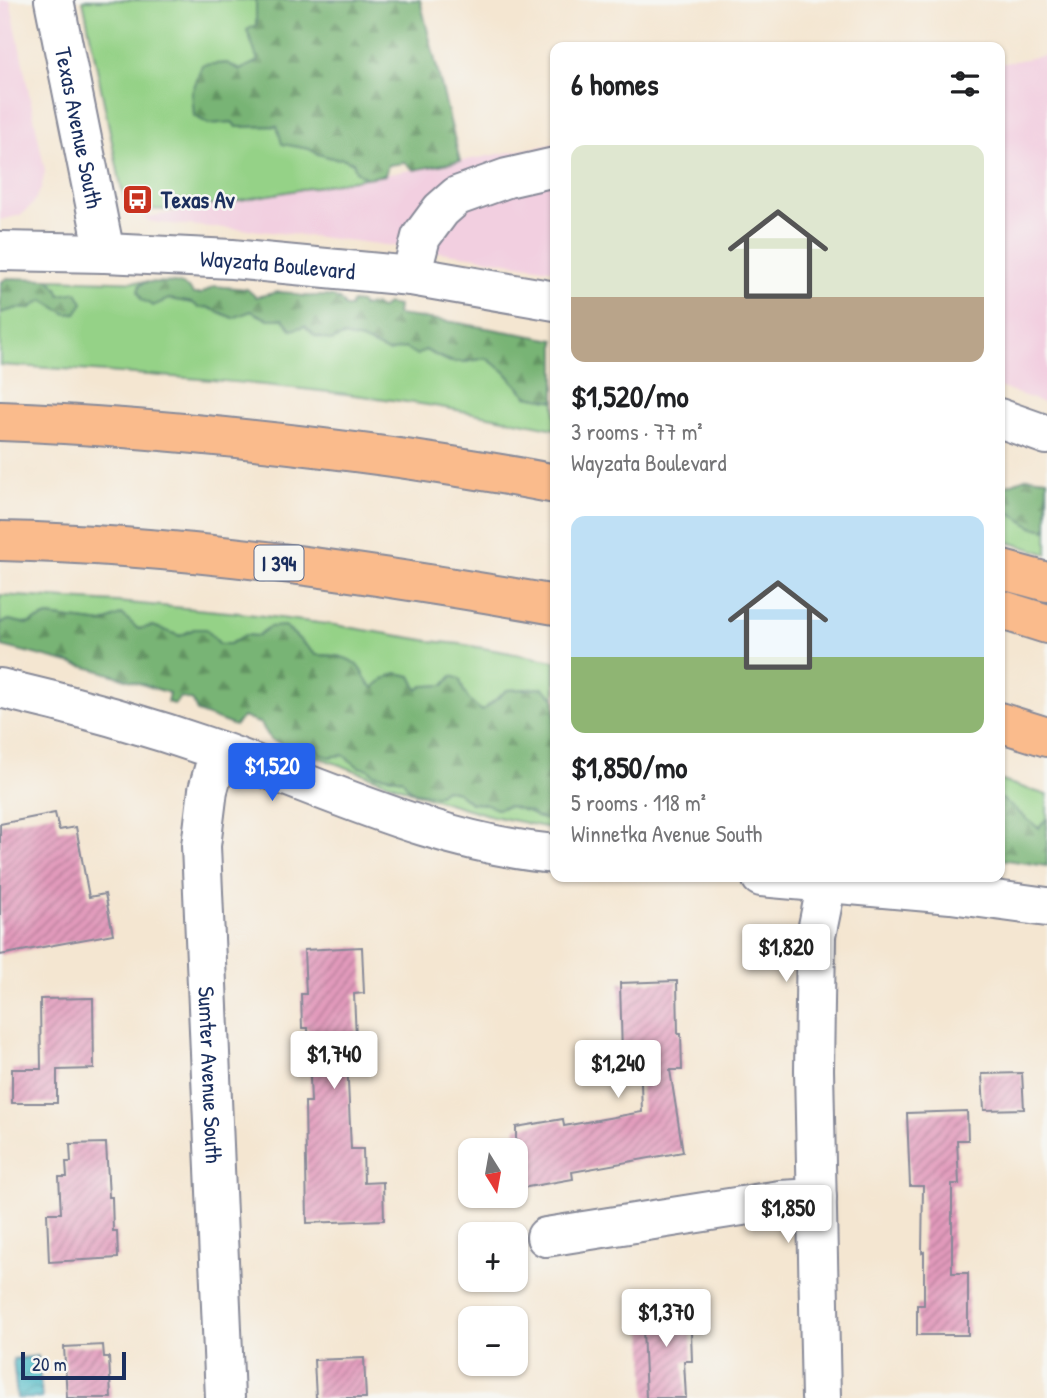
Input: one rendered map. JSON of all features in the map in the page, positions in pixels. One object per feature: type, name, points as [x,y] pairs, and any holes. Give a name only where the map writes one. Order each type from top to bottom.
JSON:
[{"type":"highway","points":[[0,421],[138,429],[315,446],[550,483]]},
{"type":"highway","name":"I 394","points":[[0,541],[207,554],[443,586],[550,605]]},
{"type":"highway","points":[[1005,571],[1047,582]]},
{"type":"highway","points":[[1005,611],[1047,624]]},
{"type":"highway","points":[[1005,724],[1047,737]]},
{"type":"street","name":"Texas Avenue South","points":[[54,0],[105,253]]},
{"type":"street","points":[[411,276],[421,237],[441,210],[457,196],[507,178],[550,168]]},
{"type":"street","name":"Wayzata Boulevard","points":[[0,251],[232,259],[411,276],[550,300]]},
{"type":"street","points":[[1005,420],[1047,435]]},
{"type":"street","points":[[0,688],[133,723],[450,834],[526,852],[550,854]]},
{"type":"street","name":"Sumter Avenue South","points":[[219,751],[208,790],[201,846],[225,1398]]},
{"type":"street","points":[[821,1398],[814,1081],[816,936],[827,882]]},
{"type":"street","points":[[845,882],[1047,907]]},
{"type":"street","points":[[545,1237],[780,1200],[817,1198]]},
{"type":"shaded area","points":[[0,0],[10,0],[45,171],[41,189],[32,205],[21,215],[0,220]]},
{"type":"shaded area","points":[[1047,55],[1047,404],[1005,389],[1005,63]]},
{"type":"shaded area","points":[[550,145],[550,269],[354,241],[158,223],[142,218]]},
{"type":"green space","points":[[83,0],[256,0],[256,25],[247,31],[259,61],[240,70],[209,124],[232,122],[237,127],[277,126],[283,144],[309,149],[336,159],[342,158],[353,163],[356,171],[366,178],[183,210],[131,209],[121,186]]},
{"type":"green space","points":[[256,0],[420,0],[460,161],[414,170],[405,163],[388,165],[385,175],[366,178],[356,171],[353,162],[282,144],[277,126],[237,127],[232,122],[209,124],[194,116],[192,93],[202,65],[227,63],[240,70],[258,61],[247,30],[256,25]]},
{"type":"green space","points":[[7,278],[49,279],[60,295],[77,292],[83,303],[76,313],[67,314],[43,300],[29,309],[18,308],[0,313],[1,282]]},
{"type":"green space","points":[[49,279],[146,282],[140,285],[169,299],[193,303],[199,308],[207,307],[233,318],[251,311],[267,319],[283,319],[305,326],[315,336],[343,336],[362,340],[388,352],[405,348],[425,350],[450,362],[486,358],[504,371],[527,396],[550,400],[550,428],[434,406],[326,392],[163,376],[0,365],[0,313],[18,308],[29,309],[42,300],[67,314],[76,313]]},
{"type":"green space","points":[[146,282],[179,284],[190,289],[193,294],[201,294],[214,286],[247,289],[256,297],[278,292],[328,296],[341,301],[345,307],[350,307],[352,302],[361,303],[362,306],[374,305],[381,309],[387,304],[398,306],[397,315],[550,339],[550,400],[527,396],[504,371],[486,358],[454,362],[425,350],[417,355],[405,348],[388,352],[362,340],[343,336],[332,341],[315,336],[305,326],[292,330],[283,319],[267,319],[251,311],[233,318],[207,307],[199,308],[193,303],[169,299],[153,306],[142,300],[138,291],[140,285]]},
{"type":"green space","points":[[1028,477],[1047,479],[1047,530],[1032,527],[1005,509],[1005,486]]},
{"type":"green space","points":[[1005,509],[1032,527],[1047,530],[1047,554],[1005,541]]},
{"type":"green space","points":[[0,595],[240,613],[335,625],[550,660],[550,694],[542,688],[507,690],[482,711],[470,702],[462,688],[433,686],[418,691],[384,679],[373,689],[356,664],[340,657],[316,655],[285,626],[258,636],[245,635],[230,644],[220,644],[205,629],[194,629],[180,636],[153,626],[138,629],[122,615],[103,623],[48,616],[27,624],[9,620],[0,624]]},
{"type":"green space","points":[[122,614],[138,629],[153,626],[180,636],[194,629],[206,629],[220,644],[230,644],[245,635],[257,636],[269,627],[285,626],[316,655],[340,657],[356,664],[373,688],[396,673],[411,676],[418,690],[423,686],[444,685],[452,676],[460,679],[468,697],[482,711],[507,690],[543,688],[550,694],[550,821],[509,806],[496,809],[487,804],[471,803],[457,792],[445,789],[436,796],[417,792],[410,789],[402,779],[374,774],[343,755],[329,757],[320,754],[317,748],[296,749],[271,740],[261,724],[243,717],[235,726],[197,712],[193,701],[180,697],[175,704],[167,702],[169,693],[101,671],[2,646],[0,624],[9,620],[27,624],[48,616],[103,623]]},
{"type":"green space","points":[[317,748],[329,757],[343,754],[359,767],[374,774],[403,779],[411,791],[296,749]]},
{"type":"green space","points":[[1005,782],[1047,795],[1047,818],[1040,829],[1005,802]]},
{"type":"green space","points":[[445,789],[457,792],[471,803],[487,804],[496,809],[509,806],[550,821],[550,828],[492,816],[414,793],[424,792],[436,796]]},
{"type":"green space","points":[[1005,802],[1039,828],[1047,818],[1047,866],[1005,860]]},
{"type":"water","points":[[38,1356],[42,1398],[17,1398],[13,1359]]},
{"type":"building","points":[[55,813],[59,830],[76,827],[89,897],[105,894],[113,934],[0,955],[0,824]]},
{"type":"building","points":[[362,947],[364,993],[354,994],[357,1059],[347,1059],[351,1149],[363,1149],[364,1183],[383,1182],[384,1220],[307,1223],[305,1102],[311,1102],[308,1028],[302,1028],[301,994],[306,994],[304,950]]},
{"type":"building","points":[[677,981],[682,1070],[670,1070],[683,1152],[572,1172],[573,1179],[528,1187],[528,1138],[516,1138],[516,1127],[563,1119],[564,1126],[642,1112],[640,1053],[622,1054],[620,983]]},
{"type":"building","points":[[93,998],[94,1069],[57,1070],[57,1103],[12,1103],[12,1069],[41,1069],[40,999]]},
{"type":"building","points":[[1022,1073],[1024,1109],[984,1110],[982,1074]]},
{"type":"building","points":[[967,1111],[968,1140],[957,1140],[959,1184],[952,1184],[952,1273],[968,1273],[968,1335],[917,1335],[917,1305],[924,1305],[923,1186],[910,1186],[907,1113]]},
{"type":"building","points":[[106,1143],[109,1197],[112,1197],[113,1231],[117,1231],[118,1258],[49,1262],[47,1213],[61,1213],[59,1177],[67,1177],[66,1162],[71,1162],[70,1144]]},
{"type":"building","points":[[690,1304],[692,1361],[684,1361],[686,1398],[646,1398],[642,1306]]},
{"type":"building","points":[[103,1345],[104,1357],[109,1357],[111,1398],[67,1398],[64,1347]]},
{"type":"building","points":[[364,1358],[366,1398],[316,1398],[314,1360]]},
{"type":"place","name":"Texas Av","points":[[138,199]]}]
